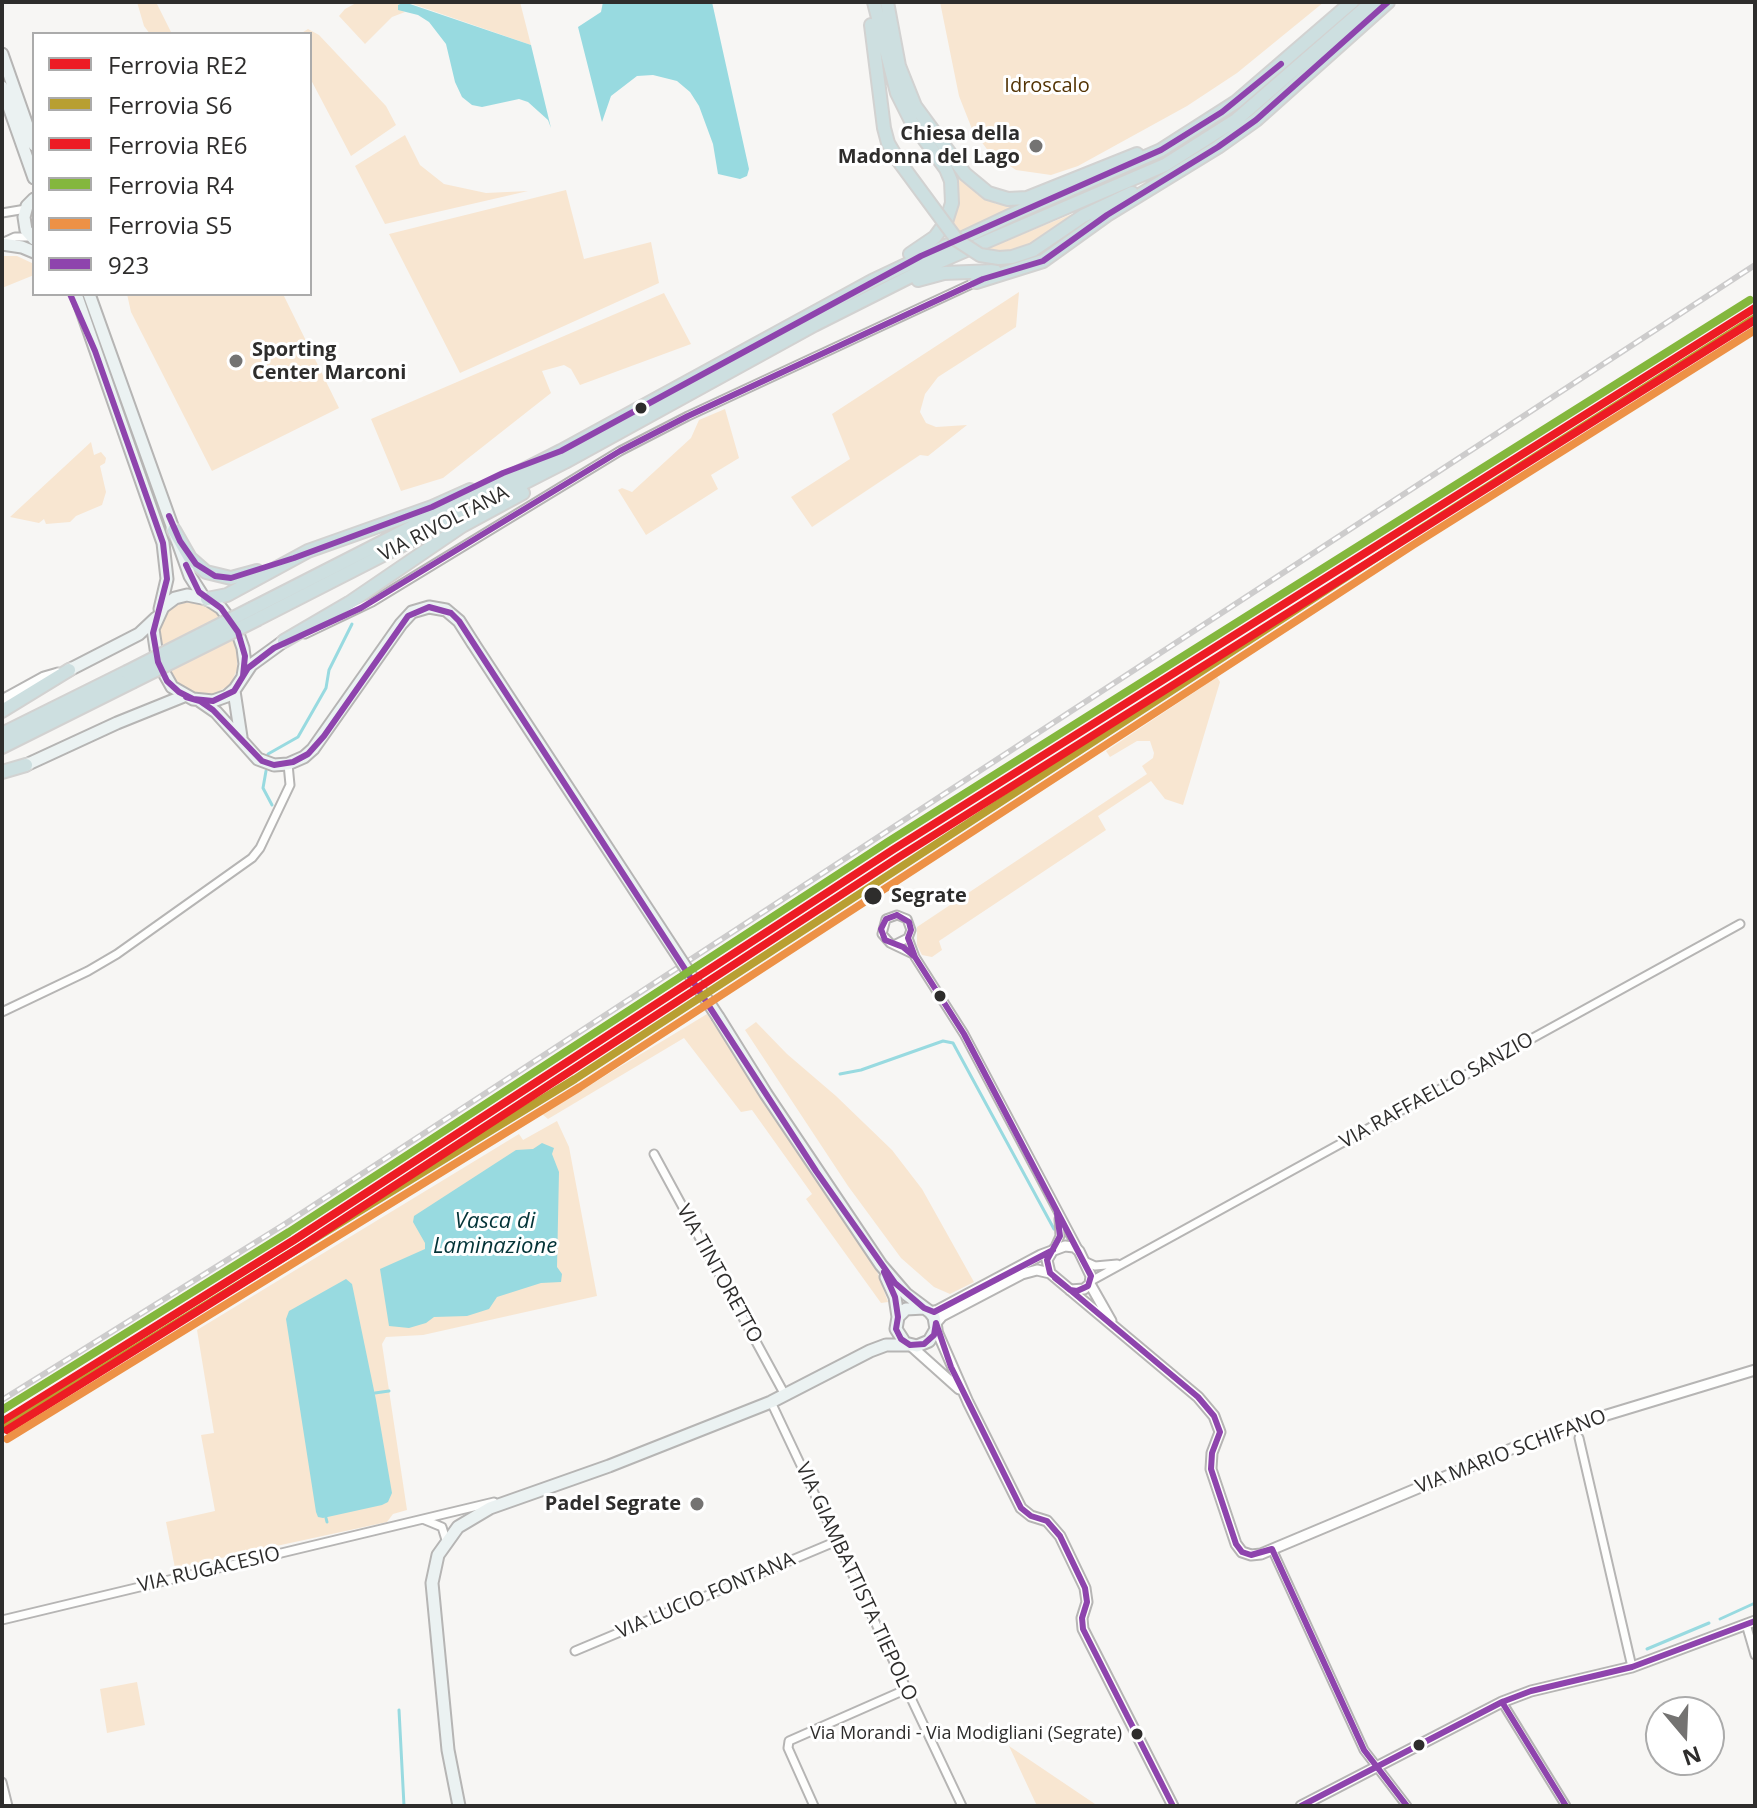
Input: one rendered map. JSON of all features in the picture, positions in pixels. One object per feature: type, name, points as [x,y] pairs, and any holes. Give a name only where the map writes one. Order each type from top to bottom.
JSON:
[{"type":"highway","points":[[872,2],[888,143],[957,240],[980,255],[999,258],[1026,253],[1089,212],[1182,170]]},
{"type":"highway","points":[[711,369],[769,328],[918,250],[938,234],[949,216],[952,203],[950,177],[911,121],[897,93],[872,2]]},
{"type":"highway","points":[[887,2],[901,71],[920,114],[965,174],[979,187],[998,197],[1014,199],[1033,196],[1153,146],[1205,115],[1324,26]]},
{"type":"highway","name":"VIA RIVOLTANA","points":[[256,613],[921,256],[1161,150],[1236,102],[1352,2]]},
{"type":"highway","name":"VIA RIVOLTANA","points":[[2,747],[256,613],[578,455],[828,318],[941,261],[1177,158],[1236,120],[1372,2]]},
{"type":"highway","points":[[976,282],[1043,261],[1107,215],[1256,120],[1388,2]]},
{"type":"highway","points":[[828,318],[859,309],[933,275],[1014,270]]},
{"type":"highway","points":[[174,530],[196,564],[215,576],[241,577],[432,507],[503,473],[561,451]]},
{"type":"highway","points":[[284,641],[341,609],[462,526],[544,481],[578,455]]},
{"type":"highway","points":[[206,598],[227,595],[294,558]]},
{"type":"highway","points":[[2,711],[69,670]]},
{"type":"highway","name":"VIA RIVOLTANA","points":[[2,734],[130,677]]},
{"type":"highway","points":[[2,774],[26,765]]},
{"type":"main road","points":[[2,54],[32,139]]},
{"type":"main road","points":[[2,87],[32,172]]},
{"type":"main road","points":[[32,200],[25,226],[32,236]]},
{"type":"main road","points":[[2,243],[32,251]]},
{"type":"main road","points":[[71,296],[92,345]]},
{"type":"main road","points":[[77,296],[163,543],[167,579],[153,638],[158,662],[170,684],[184,696],[200,701],[213,710],[262,761],[274,765],[288,764],[313,749],[412,612],[429,607],[446,610],[459,621],[766,1094],[881,1265],[931,1318],[934,1335],[924,1344],[886,1345],[870,1351],[771,1402],[474,1515],[446,1535],[436,1559],[432,1583],[448,1750],[459,1806]]},
{"type":"main road","points":[[90,296],[190,576],[206,598],[224,611],[238,632],[245,656],[243,676]]},
{"type":"main road","points":[[69,670],[139,634],[179,596],[206,598]]},
{"type":"main road","points":[[200,701],[217,700],[234,691],[261,656],[284,641]]},
{"type":"main road","points":[[234,691],[242,741]]},
{"type":"main road","points":[[26,765],[184,696]]},
{"type":"main road","points":[[881,1265],[895,1297],[897,1334],[910,1345]]},
{"type":"main road","points":[[870,1351],[906,1309],[931,1318]]},
{"type":"street","points":[[2,213],[32,200]]},
{"type":"street","points":[[2,243],[15,237],[32,238]]},
{"type":"street","name":"VIA RIVOLTANA","points":[[284,641],[361,608],[620,451],[688,416],[976,282]]},
{"type":"street","points":[[2,700],[44,677],[69,670]]},
{"type":"street","points":[[2,1012],[117,954],[252,858],[290,785],[288,764]]},
{"type":"street","points":[[915,957],[885,940],[883,923],[891,916],[907,919],[911,930],[908,938],[915,957],[964,1034],[1090,1271],[1090,1282],[1114,1327]]},
{"type":"street","name":"VIA RAFFAELLO SANZIO","points":[[1090,1282],[1740,924]]},
{"type":"street","points":[[896,944],[908,938]]},
{"type":"street","name":"VIA TINTORETTO","points":[[654,1154],[785,1395]]},
{"type":"street","points":[[1050,1273],[1047,1260],[1060,1236],[1057,1213]]},
{"type":"street","points":[[931,1318],[1053,1250],[1067,1246],[1079,1251]]},
{"type":"street","name":"VIA RAFFAELLO SANZIO","points":[[1084,1261],[1103,1267],[1134,1258]]},
{"type":"street","points":[[931,1318],[942,1316],[1022,1274],[1037,1270],[1050,1273],[1198,1397],[1220,1426],[1211,1469],[1236,1544],[1248,1555],[1259,1555],[1272,1549],[1364,1750],[1407,1806]]},
{"type":"street","points":[[1070,1290],[1082,1290],[1090,1282]]},
{"type":"street","points":[[931,1318],[968,1402],[1021,1508],[1031,1516],[1047,1521],[1060,1536],[1085,1588],[1087,1602],[1082,1618],[1083,1629],[1171,1805]]},
{"type":"street","points":[[910,1345],[951,1381],[968,1402]]},
{"type":"street","name":"VIA MARIO SCHIFANO","points":[[1272,1549],[1554,1431],[1755,1370]]},
{"type":"street","name":"VIA GIAMBATTISTA TIEPOLO","points":[[771,1402],[962,1806]]},
{"type":"street","points":[[1579,1438],[1632,1667]]},
{"type":"street","name":"VIA RUGACESIO","points":[[2,1620],[536,1492]]},
{"type":"street","points":[[420,1520],[439,1525],[446,1535]]},
{"type":"street","name":"VIA LUCIO FONTANA","points":[[575,1651],[837,1541]]},
{"type":"street","points":[[1301,1806],[1502,1702],[1531,1691],[1632,1667],[1750,1622],[1755,1655]]},
{"type":"street","points":[[814,1806],[789,1749],[789,1741],[907,1689]]},
{"type":"street","points":[[1502,1702],[1566,1806]]},
{"type":"street","points":[[2,1782],[8,1806]]},
{"type":"green space","points":[[137,2],[156,2],[171,32],[148,32]]},
{"type":"green space","points":[[358,2],[404,2],[398,5],[398,9],[405,12],[392,17],[365,44],[339,16]]},
{"type":"green space","points":[[407,2],[520,2],[531,45]]},
{"type":"green space","name":"Idroscalo","points":[[940,2],[1324,2],[1237,73],[1187,106],[1078,166],[1051,175],[1016,170],[989,152],[972,129],[959,96]]},
{"type":"green space","points":[[308,29],[319,35],[386,106],[396,125],[351,156],[312,82],[312,32],[303,32]]},
{"type":"green space","points":[[405,135],[420,165],[444,184],[486,193],[528,191],[385,224],[355,166]]},
{"type":"green space","points":[[942,155],[977,194],[997,204],[1019,206],[960,232],[950,221]]},
{"type":"green space","points":[[566,190],[584,259],[651,242],[659,283],[460,373],[389,234]]},
{"type":"green space","points":[[1089,207],[1033,244],[1007,252],[986,249]]},
{"type":"green space","points":[[2,256],[17,256],[32,263],[32,276],[2,288]]},
{"type":"green space","points":[[1019,292],[1016,327],[938,377],[925,394],[920,412],[926,423],[936,427],[967,425],[928,456],[920,455],[812,527],[791,497],[850,459],[832,414]]},
{"type":"green space","points":[[664,293],[691,344],[580,385],[571,369],[564,365],[542,371],[551,393],[443,478],[401,491],[371,419]]},
{"type":"green space","name":"Sporting Center Marconi","points":[[127,296],[284,296],[339,408],[212,471],[131,312]]},
{"type":"green space","points":[[725,409],[739,458],[711,475],[718,489],[646,535],[618,490],[622,488],[632,492],[691,438],[699,420]]},
{"type":"green space","points":[[91,442],[94,455],[101,452],[106,458],[100,466],[106,492],[102,505],[76,516],[70,522],[46,524],[44,519],[39,523],[10,517]]},
{"type":"green space","points":[[195,602],[211,608],[221,618],[232,635],[238,653],[237,670],[230,685],[212,695],[195,693],[180,685],[171,674],[161,648],[160,630],[167,611],[181,603]]},
{"type":"green space","points":[[1217,677],[1220,682],[1183,805],[1165,799],[1151,781],[1098,816],[1106,830],[939,941],[942,950],[932,957],[922,955],[917,945],[917,927],[1147,774],[1142,766],[1153,758],[1150,741],[1137,741],[1110,757],[1106,751]]},
{"type":"green space","points":[[707,1014],[877,1271],[888,1302],[881,1303],[806,1199],[812,1194],[752,1110],[741,1112],[684,1038],[548,1119],[542,1114]]},
{"type":"green space","points":[[756,1022],[892,1150],[922,1189],[974,1282],[950,1294],[934,1287],[901,1258],[848,1186],[745,1030]]},
{"type":"green space","points":[[557,1121],[569,1147],[597,1296],[423,1335],[386,1337],[382,1344],[407,1510],[393,1514],[387,1522],[175,1568],[166,1522],[215,1511],[201,1435],[214,1433],[197,1330],[519,1134],[523,1140]]},
{"type":"green space","points":[[137,1682],[145,1725],[107,1733],[100,1689]]},
{"type":"green space","points":[[1009,1746],[1098,1806],[1037,1806]]},
{"type":"water","points":[[404,2],[531,45],[551,128],[548,120],[528,102],[519,99],[482,107],[472,105],[462,97],[446,44],[429,22],[418,15],[398,10],[398,5]]},
{"type":"water","points":[[603,2],[712,2],[749,169],[747,176],[740,179],[718,174],[713,144],[699,106],[690,92],[677,81],[653,75],[637,76],[611,96],[602,122],[578,27],[601,12]]},
{"type":"water","name":"Vasca di Laminazione","points":[[542,1143],[554,1148],[552,1154],[559,1172],[557,1267],[562,1274],[561,1282],[541,1283],[497,1297],[489,1309],[467,1316],[434,1317],[409,1328],[389,1326],[380,1269],[425,1249],[425,1243],[413,1222],[414,1216],[516,1150],[533,1149]]},
{"type":"water","points":[[346,1279],[352,1284],[392,1493],[388,1502],[382,1505],[323,1518],[318,1517],[316,1512],[286,1319],[289,1311]]},
{"type":"waterway","points":[[268,754],[298,737],[326,688],[329,670],[352,624]]},
{"type":"waterway","points":[[266,771],[263,788],[272,805]]},
{"type":"waterway","points":[[840,1074],[861,1070],[943,1041],[953,1043],[1054,1229]]},
{"type":"waterway","points":[[375,1393],[389,1391]]},
{"type":"waterway","points":[[326,1518],[327,1522]]},
{"type":"waterway","points":[[1720,1619],[1755,1603]]},
{"type":"waterway","points":[[1647,1649],[1709,1623]]},
{"type":"waterway","points":[[399,1710],[404,1806]]},
{"type":"railway","points":[[2,1400],[285,1224],[1755,265]]},
{"type":"rail line","name":"R4","points":[[2,1410],[289,1232],[889,841],[1750,300]]},
{"type":"rail line","name":"RE2","points":[[2,1422],[294,1240],[894,849],[1755,308]]},
{"type":"rail line","name":"S6","points":[[2,1430],[575,1079],[1408,537],[1755,318]]},
{"type":"rail line","name":"RE6","points":[[7,1430],[299,1248],[899,857],[1755,320]]},
{"type":"rail line","name":"S5","points":[[7,1439],[580,1087],[1413,545],[1755,330]]},
{"type":"transit line","name":"923","points":[[71,296],[95,351],[163,543],[167,579],[153,633],[158,662],[167,681],[179,692],[193,699],[213,701],[234,691],[248,668],[274,648],[361,608],[620,451],[688,416],[983,279],[1043,261],[1107,215],[1256,120],[1388,2]]},
{"type":"transit line","name":"923","points":[[169,516],[180,541],[196,564],[215,576],[231,578],[432,507],[503,473],[561,451],[921,256],[1161,150],[1222,112],[1281,64]]},
{"type":"transit line","name":"923","points":[[186,565],[199,592],[221,608],[238,632],[245,656],[243,676]]},
{"type":"transit line","name":"923","points":[[186,697],[200,701],[213,710],[262,761],[274,765],[293,762],[308,754],[324,736],[408,616],[429,607],[451,613],[816,1171],[895,1283],[924,1308],[934,1312],[1053,1250]]},
{"type":"transit line","name":"923","points":[[897,915],[909,922],[911,930],[908,938],[915,957],[903,947],[885,940],[881,929],[886,919],[897,915]]},
{"type":"transit line","name":"923","points":[[915,957],[964,1034],[1091,1276],[1088,1286],[1077,1291],[1070,1290],[1055,1278]]},
{"type":"transit line","name":"923","points":[[1057,1213],[1060,1236],[1047,1260],[1050,1273],[1198,1397],[1214,1416],[1220,1432],[1212,1453],[1211,1469],[1236,1544],[1242,1552],[1251,1555],[1272,1549],[1364,1750],[1407,1806]]},
{"type":"transit line","name":"923","points":[[884,1272],[895,1297],[896,1329],[901,1339],[910,1345],[924,1344],[934,1335],[936,1323]]},
{"type":"transit line","name":"923","points":[[936,1323],[951,1367],[1021,1508],[1031,1516],[1047,1521],[1060,1536],[1085,1588],[1087,1602],[1082,1618],[1083,1629],[1173,1806]]},
{"type":"transit line","name":"923","points":[[1301,1806],[1502,1702],[1531,1691],[1632,1667],[1755,1621]]},
{"type":"transit line","name":"923","points":[[1502,1702],[1566,1806]]},
{"type":"place","name":"Chiesa della Madonna del Lago","points":[[1036,146]]},
{"type":"place","name":"Sporting Center Marconi","points":[[236,361]]},
{"type":"place","name":"Segrate","points":[[873,896]]},
{"type":"place","name":"Padel Segrate","points":[[697,1504]]},
{"type":"place","name":"Via Morandi - Via Modigliani (Segrate)","points":[[1137,1734]]}]
